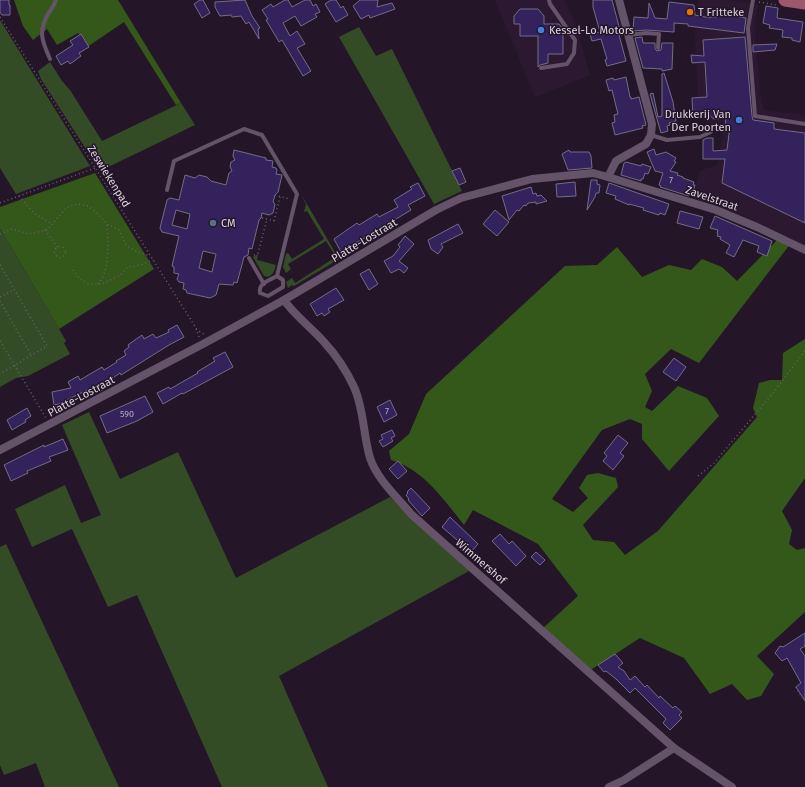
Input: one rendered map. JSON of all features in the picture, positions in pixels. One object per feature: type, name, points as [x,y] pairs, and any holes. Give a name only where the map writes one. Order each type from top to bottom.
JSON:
[{"type":"main road","points":[[783,3],[805,3]]},
{"type":"street","points":[[608,176],[616,161],[646,144],[651,134],[652,124],[619,0]]},
{"type":"street","name":"Platte-Lostraat","points":[[0,450],[284,300],[436,210],[462,198],[532,179],[593,173],[608,176]]},
{"type":"street","name":"Zavelstraat","points":[[608,176],[738,218],[805,250]]},
{"type":"street","name":"Wimmershof","points":[[284,300],[292,311],[323,341],[341,362],[354,388],[360,406],[370,459],[380,477],[411,514],[674,748],[732,787]]},
{"type":"street","points":[[609,787],[626,783],[674,748]]},
{"type":"lane","points":[[50,59],[41,35],[43,24],[55,5],[56,0]]},
{"type":"lane","points":[[541,68],[567,64],[574,52],[575,40],[550,4],[550,0]]},
{"type":"lane","points":[[752,1],[748,28],[755,116],[805,124]]},
{"type":"lane","points":[[628,35],[646,33],[659,34],[658,48]]},
{"type":"lane","points":[[167,190],[174,161],[244,129],[262,134],[298,194],[277,276],[261,285],[260,293],[268,296],[283,287],[283,280],[277,276]]},
{"type":"lane","points":[[651,134],[667,140],[700,137],[711,132]]},
{"type":"lane","points":[[249,258],[264,284]]},
{"type":"lane","points":[[278,290],[284,300]]},
{"type":"path","points":[[752,1],[783,3]]},
{"type":"path","name":"Zeswiekenpad","points":[[0,17],[196,328],[203,344]]},
{"type":"path","points":[[0,203],[95,168]]},
{"type":"path","points":[[19,196],[35,214],[53,225]]},
{"type":"path","points":[[275,196],[296,201]]},
{"type":"path","points":[[262,218],[275,221],[280,197]]},
{"type":"path","points":[[0,234],[11,229],[28,234],[35,234],[46,230],[53,225],[66,208],[79,204],[88,206],[107,224],[119,230],[126,245],[138,252],[151,256]]},
{"type":"path","points":[[258,253],[267,219]]},
{"type":"path","points":[[98,284],[101,281],[108,252],[107,224]]},
{"type":"path","points":[[46,230],[58,248]]},
{"type":"path","points":[[58,248],[64,248],[66,252],[64,256],[60,258],[56,255],[56,250],[58,248]]},
{"type":"path","points":[[73,270],[79,278],[89,284],[102,284],[119,276],[128,267],[141,265],[153,260]]},
{"type":"path","points":[[0,265],[47,346],[0,374]]},
{"type":"path","points":[[0,297],[14,290]]},
{"type":"path","points":[[0,301],[31,355]]},
{"type":"path","points":[[196,328],[206,336]]},
{"type":"path","points":[[0,341],[49,424]]},
{"type":"path","points":[[698,476],[714,464],[773,393],[805,351]]},
{"type":"path","points":[[796,687],[802,698]]},
{"type":"shaded area","points":[[495,0],[565,0],[576,25],[590,75],[535,97]]},
{"type":"shaded area","points":[[698,0],[725,0],[758,5],[755,21],[755,33],[761,99],[764,110],[805,115],[805,245],[740,214],[691,199],[700,171],[718,164],[722,132],[699,116],[695,34]]},
{"type":"green space","points":[[14,0],[118,0],[181,103],[176,105],[124,22],[87,47],[78,33],[57,45],[47,29],[33,40],[23,26]]},
{"type":"green space","points":[[0,20],[90,166],[16,194],[0,168]]},
{"type":"green space","points":[[359,27],[376,56],[392,49],[462,191],[434,204],[339,37]]},
{"type":"green space","points":[[50,62],[62,81],[70,90],[102,141],[181,103],[195,125],[100,171],[41,79],[38,71]]},
{"type":"green space","points":[[95,173],[154,269],[59,329],[0,228],[0,207]]},
{"type":"green space","points":[[301,194],[339,259],[294,286],[292,285],[288,288],[286,282],[292,278],[295,283],[336,257],[326,241],[288,264],[291,269],[286,273],[283,267],[286,254],[288,253],[292,259],[324,239],[307,211],[304,212],[306,204]]},
{"type":"green space","points":[[0,228],[66,341],[64,343],[70,354],[28,376],[16,378],[0,387]]},
{"type":"green space","points":[[779,238],[791,243],[699,363],[671,349],[645,374],[652,391],[645,407],[652,411],[678,386],[707,398],[719,416],[669,471],[642,439],[642,424],[630,419],[602,430],[552,499],[573,512],[588,498],[579,488],[587,475],[598,473],[616,478],[618,487],[583,525],[593,540],[614,542],[625,555],[658,531],[757,417],[753,408],[759,383],[770,380],[782,380],[783,353],[805,339],[805,478],[782,511],[792,530],[789,544],[797,550],[805,548],[805,612],[757,656],[774,674],[761,696],[747,700],[732,684],[710,694],[684,658],[640,638],[589,671],[542,629],[578,596],[538,544],[473,510],[464,525],[432,486],[413,470],[403,464],[391,460],[389,451],[409,434],[426,394],[565,266],[597,265],[617,247],[642,277],[669,265],[691,270],[702,259],[722,267],[737,281]]},
{"type":"green space","points":[[258,254],[257,260],[276,265],[273,273],[268,277],[264,276],[253,257]]},
{"type":"green space","points":[[89,412],[120,479],[178,452],[236,578],[390,497],[469,571],[279,676],[328,787],[222,787],[137,595],[108,607],[72,529],[32,547],[15,509],[65,485],[81,523],[101,515],[62,425]]},
{"type":"green space","points":[[6,544],[119,787],[45,787],[36,763],[4,775],[0,765],[0,547]]},
{"type":"building","points":[[0,0],[9,0],[10,15],[2,15],[0,12]]},
{"type":"building","points":[[200,0],[203,0],[210,13],[202,18],[194,4]]},
{"type":"building","points":[[245,0],[252,16],[260,28],[258,29],[259,39],[249,22],[246,24],[241,16],[220,16],[215,7],[215,2]]},
{"type":"building","points":[[285,0],[288,0],[292,7],[305,0],[310,0],[313,6],[316,4],[320,12],[315,14],[317,17],[301,26],[295,16],[283,23],[290,36],[297,31],[305,44],[297,48],[311,71],[303,76],[282,40],[279,42],[262,10],[271,4],[273,7]]},
{"type":"building","points":[[331,0],[336,0],[341,8],[343,6],[348,15],[336,22],[325,4]]},
{"type":"building","points":[[360,0],[378,0],[377,7],[392,3],[395,9],[370,18],[369,15],[361,19],[353,6]]},
{"type":"building","points":[[593,0],[612,0],[626,61],[607,66],[605,60],[607,59],[601,39],[592,41],[590,34],[600,32],[593,7]]},
{"type":"building","points":[[669,2],[694,5],[695,15],[710,18],[717,17],[717,15],[722,16],[722,14],[746,18],[744,33],[674,23],[674,32],[646,30],[633,31],[634,17],[648,18],[649,3],[655,18],[667,19]]},
{"type":"building","points":[[766,6],[778,8],[777,18],[803,22],[800,42],[792,40],[792,38],[782,37],[783,30],[769,28],[770,25],[763,23]]},
{"type":"building","name":"Kessel-Lo Motors","points":[[520,9],[538,9],[544,16],[544,24],[559,24],[563,29],[563,54],[548,54],[548,63],[538,67],[538,36],[520,36],[520,24],[514,24],[514,16]]},
{"type":"building","points":[[81,34],[89,47],[79,53],[81,56],[70,64],[68,61],[61,65],[56,56],[73,45],[70,41]]},
{"type":"building","points":[[642,37],[643,43],[655,43],[655,49],[657,51],[661,50],[662,43],[673,43],[672,69],[662,71],[662,69],[643,68],[635,38]]},
{"type":"building","name":"Drukkerij Van Der Poorten","points":[[745,37],[753,120],[774,123],[774,129],[805,133],[805,223],[722,183],[725,159],[703,159],[703,140],[707,138],[713,138],[713,151],[727,150],[730,126],[725,126],[726,118],[714,119],[706,113],[693,117],[692,98],[707,97],[705,62],[692,63],[691,55],[704,56],[703,40]]},
{"type":"building","points":[[777,44],[775,50],[753,52],[753,45]]},
{"type":"building","points":[[664,73],[673,102],[676,121],[669,123],[670,125],[667,126],[668,131],[661,133],[650,94],[653,93],[658,117],[662,116],[662,74]]},
{"type":"building","points":[[626,77],[631,99],[639,97],[646,125],[642,126],[643,128],[615,135],[612,123],[615,122],[614,115],[618,114],[612,90],[609,91],[606,80]]},
{"type":"building","points":[[654,149],[656,155],[666,152],[676,158],[674,161],[676,162],[670,171],[678,173],[677,175],[694,182],[693,185],[695,185],[693,192],[691,191],[689,196],[660,187],[661,186],[659,185],[663,173],[655,171],[647,152]]},
{"type":"building","points":[[234,150],[273,161],[272,167],[276,168],[276,174],[282,175],[278,192],[275,195],[273,202],[275,204],[273,213],[269,215],[262,213],[252,249],[249,248],[248,255],[244,257],[237,283],[234,282],[233,285],[219,284],[216,295],[210,298],[187,293],[186,290],[183,289],[184,283],[179,282],[177,279],[179,274],[174,273],[174,267],[172,266],[179,236],[162,232],[160,228],[167,200],[170,198],[179,200],[185,175],[195,178],[199,175],[207,177],[211,181],[226,185],[229,173],[232,171],[230,166],[231,162],[235,160],[233,156]],"holes":[[[176,210],[190,214],[187,229],[172,225]],[[203,251],[216,254],[212,272],[199,268]]]},
{"type":"building","points":[[569,150],[570,152],[589,152],[591,156],[592,168],[568,170],[562,154]]},
{"type":"building","points":[[626,162],[651,167],[648,174],[645,173],[641,181],[621,175],[624,163]]},
{"type":"building","points":[[460,168],[466,182],[459,185],[452,171]]},
{"type":"building","points":[[591,180],[597,180],[597,184],[600,185],[599,193],[596,193],[587,210]]},
{"type":"building","points":[[575,182],[576,196],[557,197],[556,184]]},
{"type":"building","points":[[418,183],[425,196],[408,205],[411,210],[341,252],[334,239],[357,223],[359,225],[377,214],[379,217],[398,207],[394,200],[412,189],[410,187]]},
{"type":"building","points":[[609,183],[669,204],[665,215],[660,213],[659,215],[643,210],[644,208],[629,205],[615,199],[616,196],[606,193]]},
{"type":"building","points":[[531,187],[533,194],[536,193],[537,196],[541,195],[547,201],[536,204],[536,202],[528,203],[526,206],[524,205],[519,211],[517,210],[509,220],[502,196]]},
{"type":"building","points":[[495,210],[509,222],[497,236],[483,224]]},
{"type":"building","points":[[680,211],[703,217],[699,229],[677,223]]},
{"type":"building","points":[[715,216],[772,241],[767,256],[757,252],[759,246],[743,240],[734,257],[726,253],[730,245],[720,239],[721,237],[717,236],[718,230],[710,228]]},
{"type":"building","points":[[458,224],[463,233],[441,244],[443,247],[438,254],[431,249],[428,240]]},
{"type":"building","points":[[405,236],[414,244],[399,261],[408,268],[404,273],[399,269],[391,273],[384,261],[393,256],[400,247],[398,245]]},
{"type":"building","points":[[369,269],[378,284],[369,290],[360,274]]},
{"type":"building","points":[[336,288],[344,300],[328,309],[330,312],[324,316],[322,313],[317,316],[310,304]]},
{"type":"building","points":[[177,325],[184,337],[121,375],[120,373],[110,380],[112,384],[99,392],[95,386],[54,405],[52,392],[71,388],[68,382],[78,376],[80,380],[102,367],[104,370],[117,362],[116,361],[126,355],[124,351],[129,347],[128,345],[142,335],[144,339],[153,334],[156,338],[169,332],[168,330]]},
{"type":"building","points":[[225,352],[233,367],[163,404],[157,393],[169,387],[170,389],[198,373],[197,372],[215,361],[213,358]]},
{"type":"building","points":[[674,358],[686,367],[676,381],[663,372]]},
{"type":"building","points":[[145,396],[153,412],[137,421],[107,433],[100,416]]},
{"type":"building","points":[[390,400],[397,415],[384,422],[377,407]]},
{"type":"building","points":[[27,408],[31,416],[25,420],[26,422],[12,430],[7,420]]},
{"type":"building","points":[[392,430],[395,436],[391,438],[393,441],[383,447],[379,441],[383,439],[381,435]]},
{"type":"building","points":[[618,435],[628,443],[620,453],[624,456],[613,470],[603,461],[607,456],[604,453]]},
{"type":"building","points":[[63,439],[68,450],[49,457],[51,461],[27,471],[28,473],[11,481],[4,465],[44,445],[44,447]]},
{"type":"building","points":[[398,461],[407,471],[398,479],[389,469]]},
{"type":"building","points":[[411,488],[430,508],[422,516],[408,500],[409,499],[406,495]]},
{"type":"building","points":[[450,517],[478,544],[471,552],[442,527]]},
{"type":"building","points":[[500,534],[509,544],[512,541],[526,556],[516,566],[492,541]]},
{"type":"building","points":[[536,552],[545,560],[540,565],[531,557]]},
{"type":"building","points":[[805,633],[805,646],[800,649],[805,656],[805,701],[796,687],[801,683],[787,658],[782,661],[775,653],[780,646],[783,647]]},
{"type":"building","points":[[615,654],[623,663],[618,667],[624,671],[630,680],[635,676],[645,687],[647,685],[659,698],[660,696],[673,708],[675,706],[682,712],[679,715],[682,718],[670,730],[663,723],[666,719],[635,688],[630,693],[616,679],[606,671],[604,672],[598,665]]},
{"type":"place","name":"T Fritteke","points":[[690,12]]},
{"type":"place","name":"Kessel-Lo Motors","points":[[541,30]]},
{"type":"place","name":"Drukkerij Van Der Poorten","points":[[739,120]]},
{"type":"place","name":"CM","points":[[213,223]]}]
